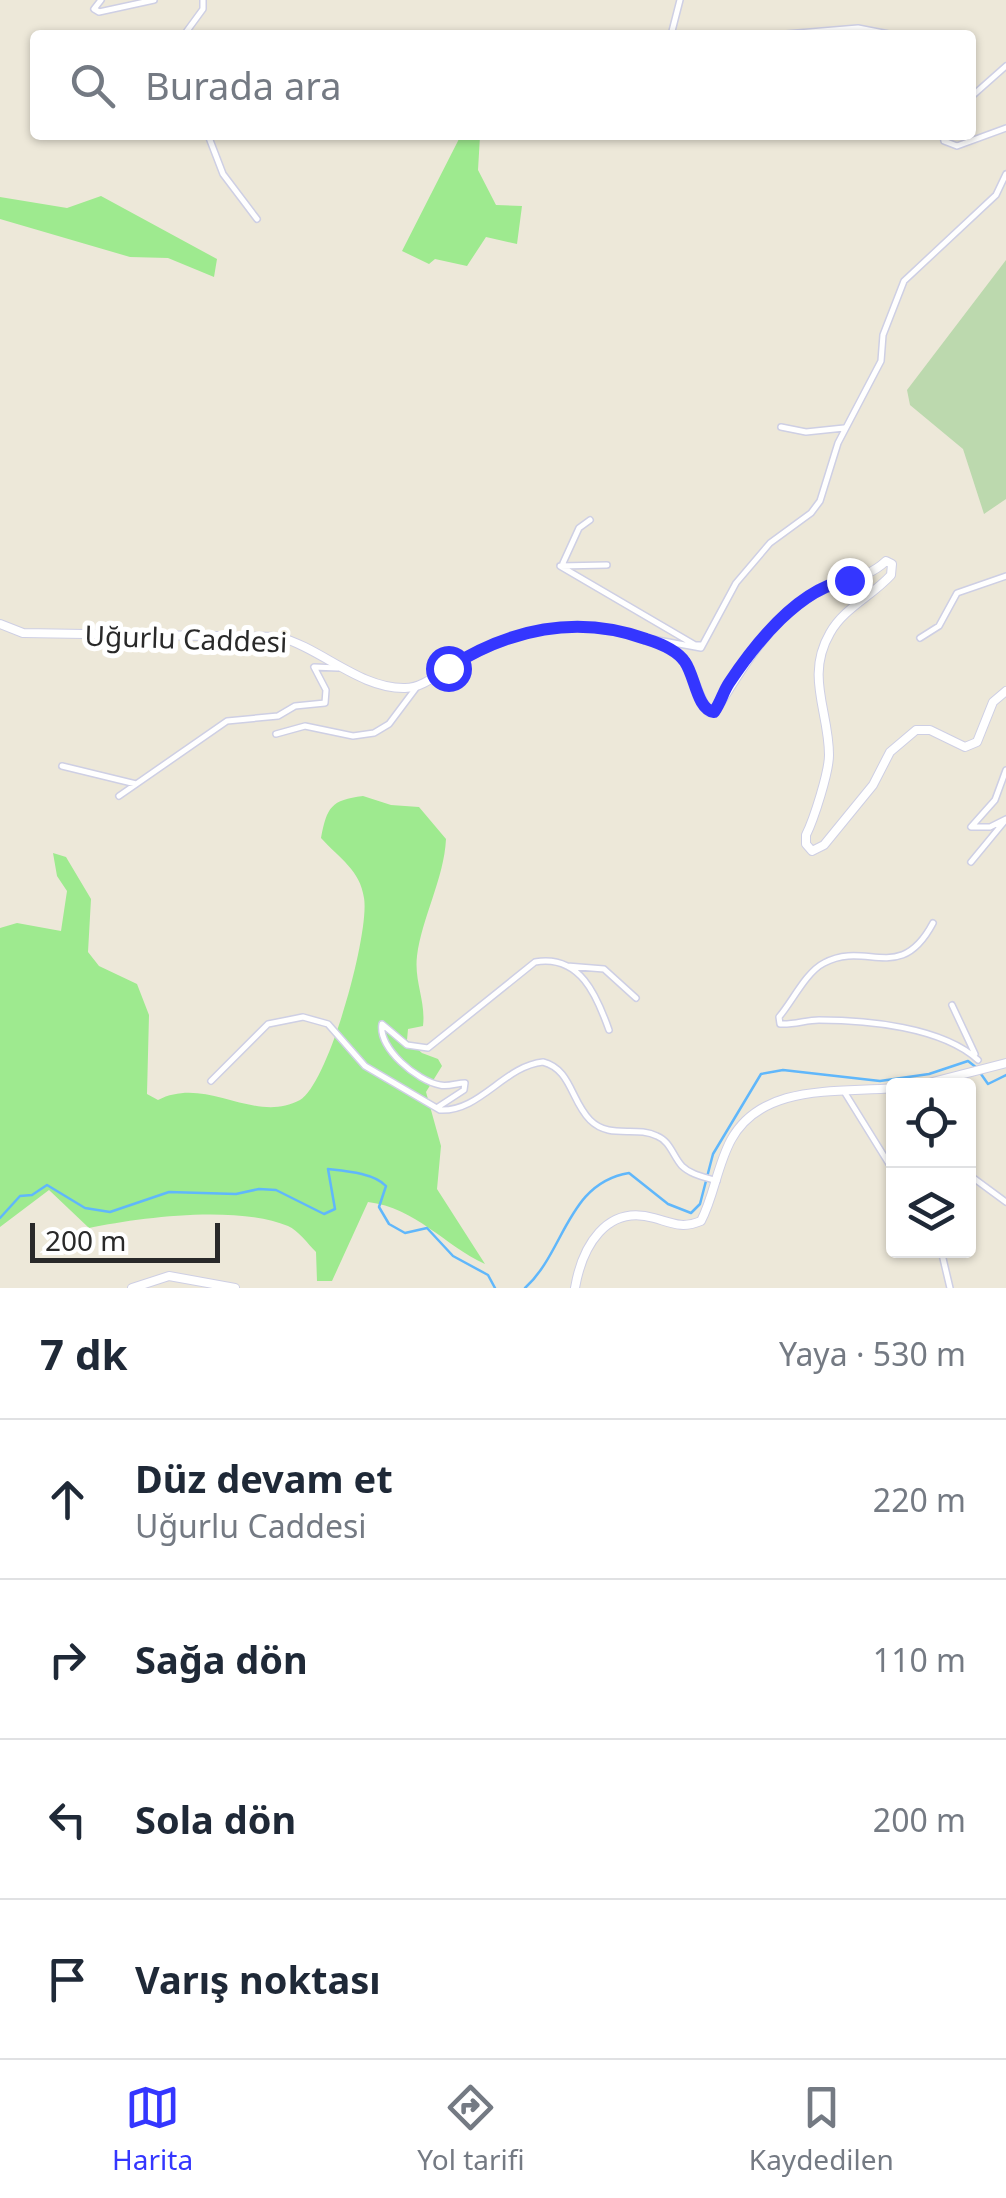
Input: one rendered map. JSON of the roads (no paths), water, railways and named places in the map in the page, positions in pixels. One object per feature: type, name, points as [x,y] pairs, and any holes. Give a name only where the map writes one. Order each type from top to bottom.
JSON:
[{"type":"street","points":[[101,0],[94,9],[99,12],[154,0]]},
{"type":"street","points":[[188,30],[203,9],[203,0]]},
{"type":"street","points":[[672,30],[680,0]]},
{"type":"street","points":[[834,30],[868,30]]},
{"type":"street","points":[[976,93],[1006,66]]},
{"type":"street","points":[[976,139],[1006,128]]},
{"type":"street","points":[[210,140],[223,174],[257,219]]},
{"type":"street","points":[[944,140],[957,146],[973,140]]},
{"type":"street","points":[[647,639],[660,638],[695,650],[705,645],[736,583],[770,543],[812,513],[846,428],[881,361],[882,335],[904,281],[996,194],[1006,174]]},
{"type":"street","points":[[780,427],[806,432],[846,428]]},
{"type":"street","points":[[590,520],[579,528],[560,566],[694,645],[705,645]]},
{"type":"street","points":[[276,734],[305,726],[353,736],[374,733],[388,724],[416,688],[458,661],[541,627],[592,625],[647,639],[685,662],[704,706],[714,712],[743,664],[808,598],[838,582],[868,576],[886,561],[892,564],[886,581],[852,606],[830,634],[818,668],[817,694],[829,757],[828,774],[806,835],[806,844],[812,851],[824,845],[903,740],[916,730],[930,730],[971,745],[983,734],[993,702],[1006,691]]},
{"type":"street","points":[[562,563],[606,566]]},
{"type":"street","points":[[920,638],[939,626],[957,593],[1006,576]]},
{"type":"street","name":"Uğurlu Caddesi","points":[[0,624],[23,633],[279,637],[304,644],[341,668],[398,689],[416,688]]},
{"type":"street","points":[[118,796],[227,721],[278,716],[295,706],[326,703],[326,690],[314,667],[341,668]]},
{"type":"street","points":[[62,766],[136,784]]},
{"type":"street","points":[[1006,770],[994,800],[971,827],[990,827],[1006,819]]},
{"type":"street","points":[[971,862],[1006,819]]},
{"type":"street","points":[[933,922],[915,950],[892,959],[828,960],[816,968],[779,1017],[780,1024],[819,1020],[909,1030],[965,1048],[978,1060]]},
{"type":"street","points":[[438,1106],[456,1097],[465,1084],[441,1086],[414,1072],[391,1051],[381,1032],[382,1024],[416,1049],[439,1043],[535,962],[547,960],[564,966],[604,969],[636,998]]},
{"type":"street","points":[[564,966],[593,988],[609,1030]]},
{"type":"street","points":[[952,1005],[983,1071]]},
{"type":"street","points":[[210,1081],[268,1024],[303,1017],[328,1024],[365,1066],[438,1106],[458,1108],[509,1075],[544,1062],[565,1075],[573,1096],[591,1121],[618,1133],[655,1134],[665,1140],[683,1167],[699,1177],[714,1180]]},
{"type":"street","points":[[951,1078],[1006,1063]]},
{"type":"street","points":[[575,1288],[598,1229],[636,1215],[687,1227],[701,1221],[729,1143],[743,1122],[762,1108],[781,1096],[886,1089]]},
{"type":"street","points":[[845,1093],[892,1168]]},
{"type":"street","points":[[976,1180],[1006,1202]]},
{"type":"street","points":[[942,1258],[950,1288]]},
{"type":"street","points":[[132,1288],[169,1276],[235,1288]]},
{"type":"waterway","points":[[525,1288],[579,1204],[608,1179],[629,1173],[668,1204],[691,1213],[700,1204],[713,1154],[761,1074],[783,1070],[880,1081],[929,1074],[968,1061],[977,1068]]},
{"type":"waterway","points":[[981,1074],[988,1084],[1006,1075]]},
{"type":"waterway","points":[[0,1218],[20,1196],[32,1195],[47,1185],[85,1208],[110,1212],[169,1192],[236,1194],[259,1189],[276,1190],[324,1214],[335,1209],[328,1169],[343,1171],[381,1182],[386,1186],[379,1207],[389,1224],[405,1233],[427,1228],[453,1256],[488,1275],[495,1288]]}]
